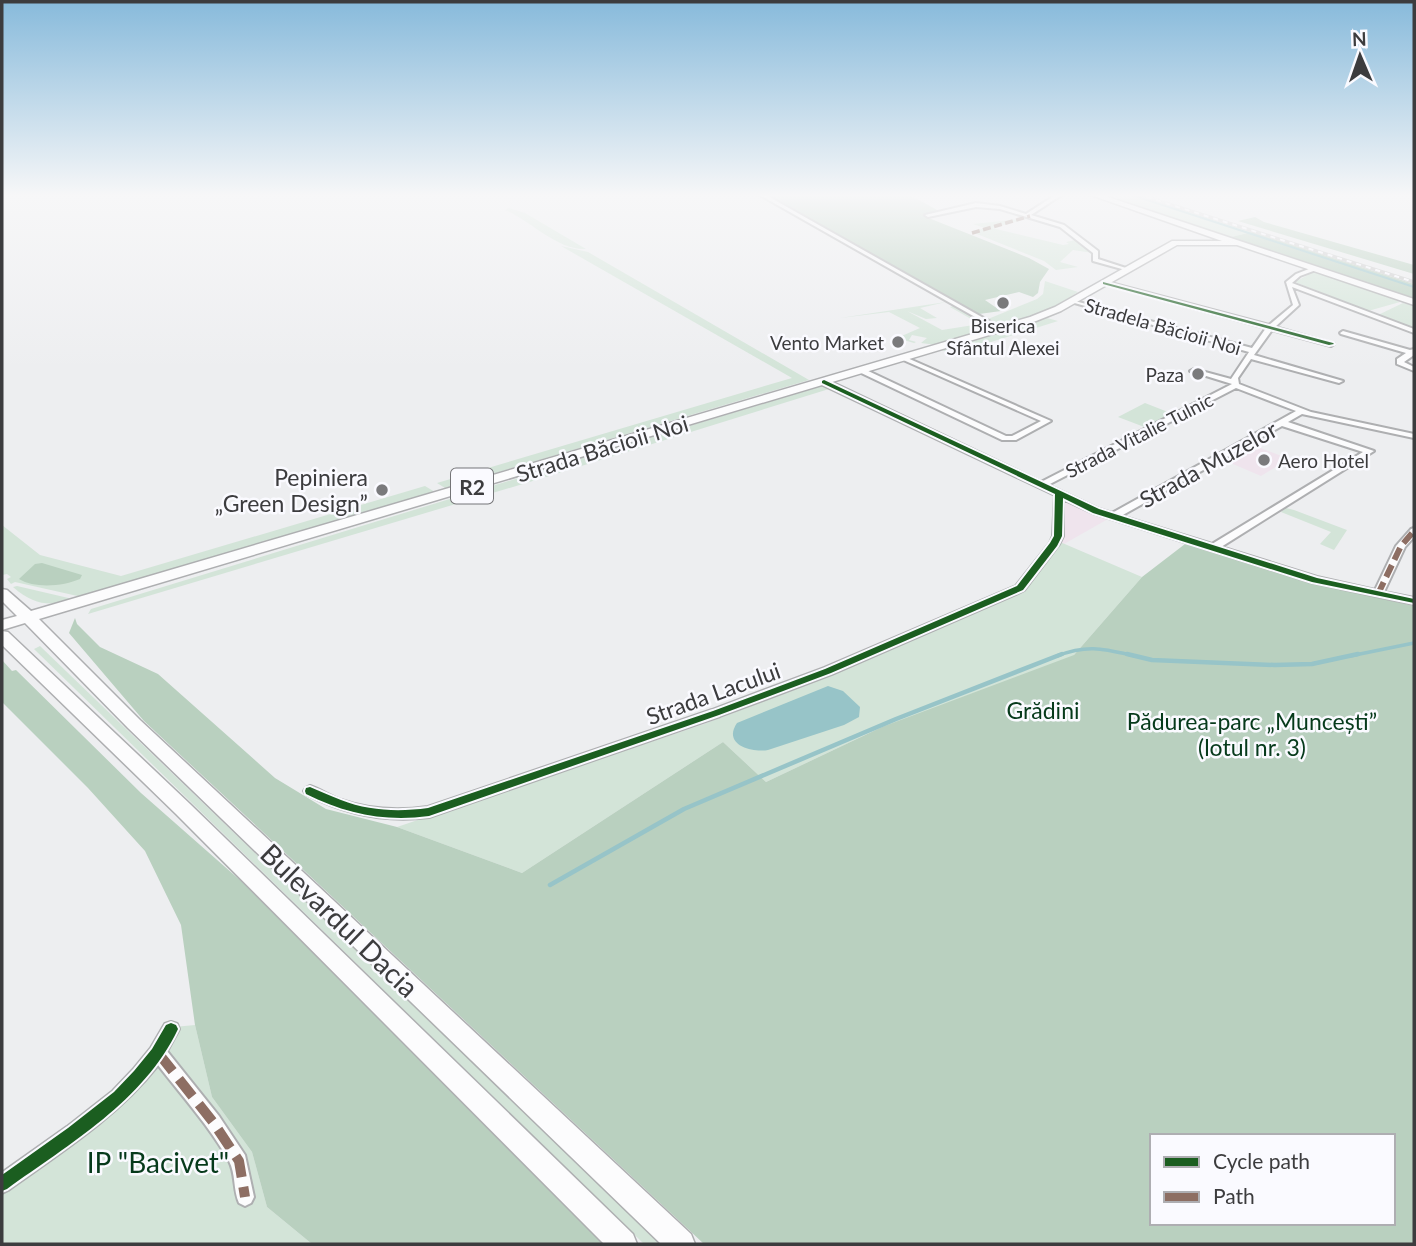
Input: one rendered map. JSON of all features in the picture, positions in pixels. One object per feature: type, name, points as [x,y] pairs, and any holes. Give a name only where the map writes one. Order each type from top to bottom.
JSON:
[{"type":"main road","name":"Strada Băcioii Noi","points":[[2,625],[1045,315],[1159,252]]},
{"type":"main road","points":[[1265,252],[1414,302]]},
{"type":"main road","name":"Bulevardul Dacia","points":[[2,593],[134,724],[681,1244]]},
{"type":"main road","name":"Bulevardul Dacia","points":[[2,636],[183,809],[622,1244]]},
{"type":"street","points":[[863,252],[1000,329]]},
{"type":"street","points":[[1096,252],[1095,260],[1127,270]]},
{"type":"street","points":[[1288,283],[1295,276],[1314,269]]},
{"type":"street","points":[[1105,283],[1331,344]]},
{"type":"street","points":[[1235,383],[1251,353],[1269,329],[1296,305],[1288,283]]},
{"type":"street","points":[[1288,283],[1414,331]]},
{"type":"street","name":"Stradela Băcioii Noi","points":[[1073,301],[1339,381]]},
{"type":"street","points":[[1343,333],[1413,352]]},
{"type":"street","points":[[1413,352],[1400,363],[1414,369]]},
{"type":"street","points":[[861,371],[1005,438],[1013,438],[1047,421],[902,358]]},
{"type":"street","points":[[1194,371],[1235,383],[1302,411],[1414,436]]},
{"type":"street","points":[[824,382],[1059,494],[1114,516],[1315,580],[1414,601]]},
{"type":"street","name":"Strada Vitalie Tulnic","points":[[1041,485],[1235,383]]},
{"type":"street","name":"Strada Muzelor","points":[[1114,516],[1302,411]]},
{"type":"street","points":[[1213,548],[1370,451],[1282,423]]},
{"type":"street","name":"Strada Lacului","points":[[310,791],[356,810],[386,816],[405,817],[429,812],[716,713],[828,671],[1020,588],[1058,536],[1059,494]]},
{"type":"street","points":[[1378,594],[1401,546],[1413,533]]},
{"type":"street","points":[[2,1184],[99,1112],[159,1054],[171,1029]]},
{"type":"street","points":[[159,1054],[214,1122],[239,1161],[244,1197]]},
{"type":"shaded area","points":[[1253,445],[1289,459],[1261,476],[1226,461]]},
{"type":"shaded area","points":[[1064,501],[1108,519],[1064,544],[1060,542]]},
{"type":"green space","points":[[572,252],[588,252],[809,380],[445,488],[437,483],[792,378]]},
{"type":"green space","points":[[869,252],[1014,252],[1049,269],[1040,282],[1038,293],[1033,297],[1019,292],[985,300],[1001,311],[979,314]]},
{"type":"green space","points":[[1022,252],[1071,252],[1060,262],[1078,267],[1056,270],[1044,261]]},
{"type":"green space","points":[[1270,252],[1315,252],[1414,284],[1414,300]]},
{"type":"green space","points":[[1341,252],[1369,252],[1414,265],[1414,274]]},
{"type":"green space","points":[[1315,271],[1403,300],[1379,293],[1400,302],[1368,311],[1295,282]]},
{"type":"green space","points":[[1045,281],[1078,292],[1047,310],[1021,320],[1009,323],[988,319],[1037,299],[1043,294]]},
{"type":"green space","points":[[946,302],[920,308],[937,318],[926,319],[907,311],[942,330],[980,324],[950,307],[953,306],[987,324],[987,330],[937,345],[921,343],[927,338],[912,335],[909,340],[916,342],[914,343],[897,338],[920,328],[889,312],[840,318]]},
{"type":"green space","points":[[1403,303],[1414,306],[1414,330],[1378,315]]},
{"type":"green space","points":[[1047,318],[1058,321],[953,354],[942,350]]},
{"type":"green space","points":[[822,386],[829,389],[546,477],[539,471]]},
{"type":"green space","points":[[1145,403],[1173,414],[1147,428],[1118,417]]},
{"type":"green space","points":[[528,475],[536,480],[88,614],[91,609]]},
{"type":"green space","points":[[425,486],[435,492],[82,597],[15,582],[11,584],[7,579],[11,577],[2,575],[2,525],[40,555],[121,576]]},
{"type":"green space","points":[[1286,508],[1347,530],[1334,550],[1320,544],[1331,532],[1281,512]]},
{"type":"green space","name":"Grădini","points":[[1060,542],[1142,577],[1074,655],[1088,742],[882,727],[766,782],[723,742],[522,873],[397,827],[704,724],[832,675],[1023,592]]},
{"type":"green space","points":[[1185,544],[1313,583],[1414,606],[1414,1244],[704,1244],[144,721],[69,633],[75,618],[77,624],[100,647],[158,674],[275,778],[326,809],[397,827],[522,873],[723,742],[766,782],[882,727],[1074,655],[1142,577]]},
{"type":"green space","points":[[42,563],[82,575],[80,579],[58,585],[33,584],[19,579],[35,564]]},
{"type":"green space","points":[[13,587],[77,600],[43,603],[28,598]]},
{"type":"green space","points":[[40,646],[661,1244],[644,1244],[34,649]]},
{"type":"green space","points":[[2,660],[12,671],[16,670],[141,793],[241,881],[603,1244],[312,1244],[267,1207],[252,1152],[212,1097],[195,1025],[181,925],[145,851],[88,788],[2,702]]},
{"type":"green space","name":"IP \"Bacivet\"","points":[[195,1025],[212,1097],[252,1152],[267,1207],[312,1244],[2,1244],[2,1174],[108,1096],[139,1062],[163,1028]]},
{"type":"water","points":[[828,686],[843,691],[860,707],[859,717],[844,725],[768,750],[747,749],[733,737],[737,723]]},
{"type":"waterway","points":[[1307,252],[1414,287]]},
{"type":"waterway","points":[[1350,656],[1414,643]]},
{"type":"waterway","points":[[1057,656],[1078,650],[1096,649],[1135,656]]},
{"type":"waterway","points":[[550,885],[684,809],[896,719],[1062,654]]},
{"type":"waterway","points":[[1127,654],[1152,660],[1275,665],[1312,664],[1358,654]]},
{"type":"railway","points":[[1320,252],[1414,282]]},
{"type":"marked path","points":[[1378,594],[1401,546],[1414,531]]},
{"type":"marked path","points":[[159,1054],[213,1122],[239,1161],[245,1197]]},
{"type":"cycle path","points":[[1105,283],[1331,344]]},
{"type":"cycle path","points":[[824,382],[1096,511],[1315,580],[1414,601]]},
{"type":"cycle path","points":[[310,791],[338,804],[368,812],[398,815],[429,812],[716,713],[828,671],[1020,588],[1058,536],[1059,493]]},
{"type":"cycle path","points":[[2,1184],[73,1134],[119,1096],[157,1053],[171,1029]]},
{"type":"place","name":"Biserica Sfântul Alexei","points":[[1003,303]]},
{"type":"place","name":"Vento Market","points":[[898,342]]},
{"type":"place","name":"Paza","points":[[1198,374]]},
{"type":"place","name":"Aero Hotel","points":[[1264,460]]},
{"type":"place","name":"Pepiniera „Green Design”","points":[[382,490]]},
{"type":"park label","name":"Pădurea-parc „Muncești” (lotul nr. 3)","points":[[1252,734]]}]
